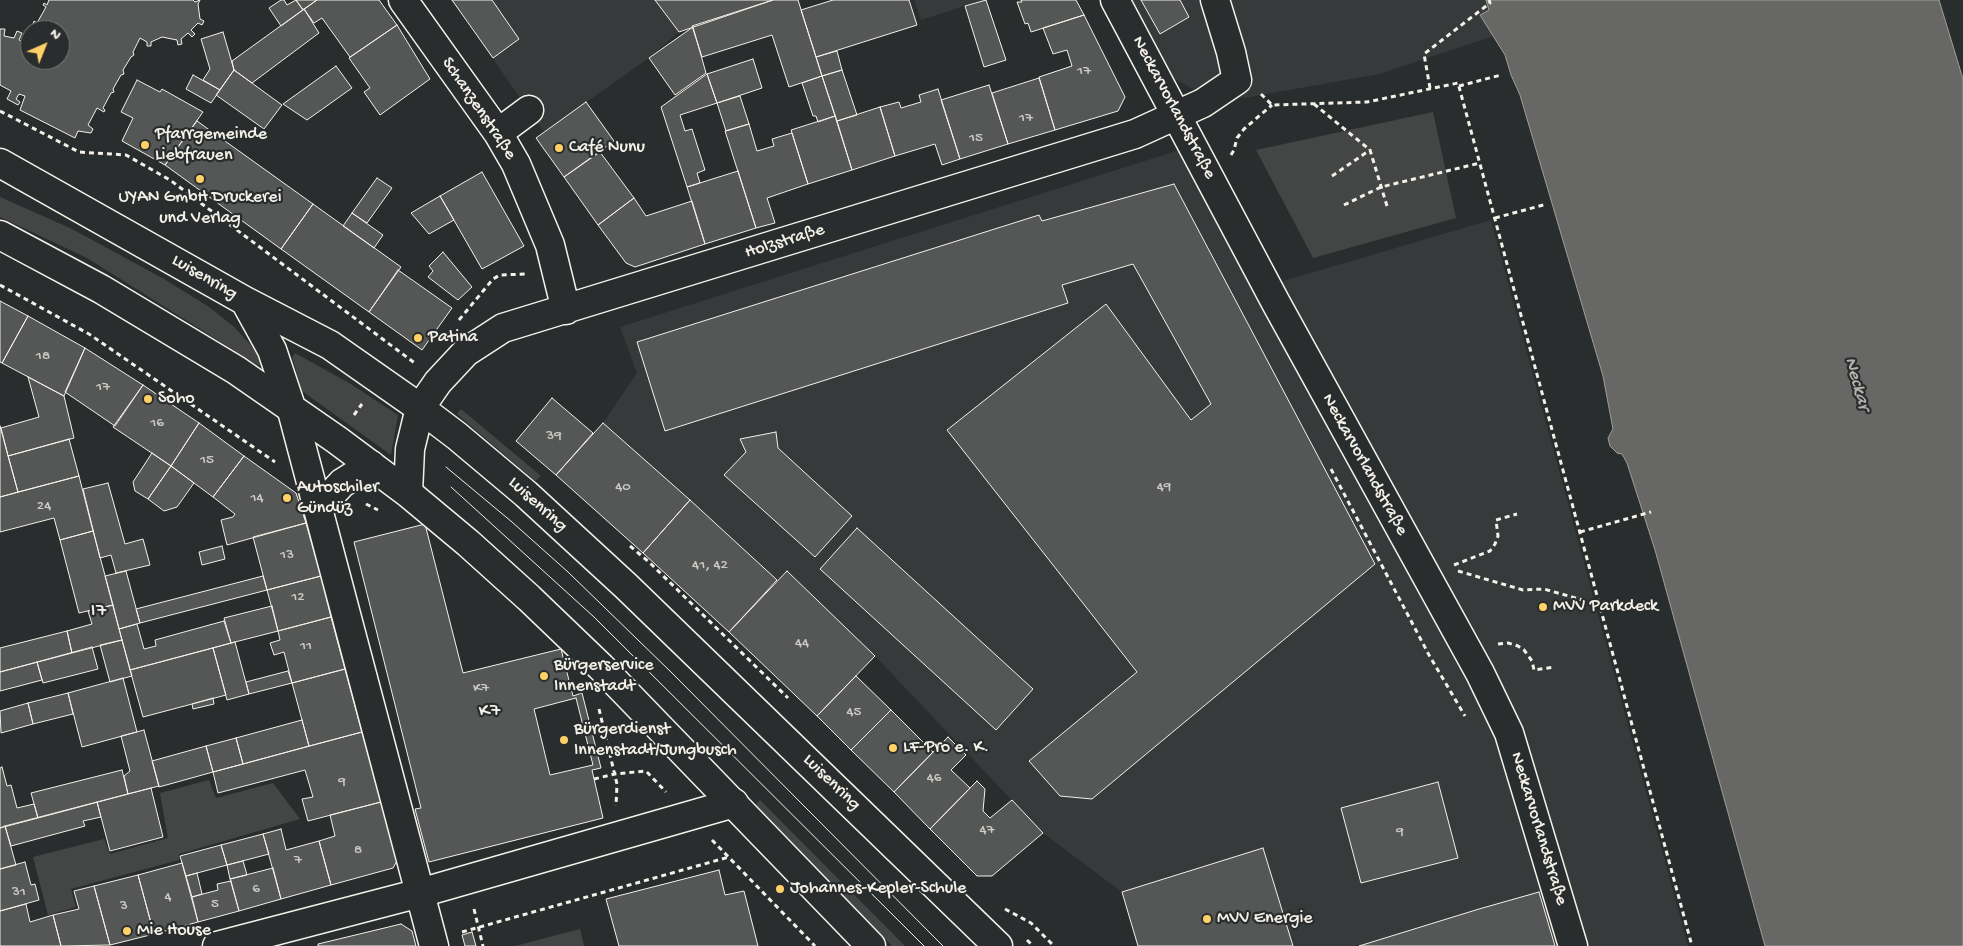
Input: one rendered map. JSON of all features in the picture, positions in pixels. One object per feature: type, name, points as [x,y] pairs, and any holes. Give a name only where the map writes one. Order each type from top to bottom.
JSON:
[{"type":"street","name":"Schanzenstraße","points":[[403,0],[498,134],[516,164],[550,244],[566,310]]},
{"type":"street","name":"Neckarvorlandstraße","points":[[1115,0],[1276,303],[1480,673],[1509,733],[1573,946]]},
{"type":"street","points":[[1215,0],[1231,52],[1237,80]]},
{"type":"street","name":"Holzstraße","points":[[420,408],[438,382],[466,352],[503,328],[1126,137],[1152,127],[1203,102],[1237,80]]},
{"type":"street","points":[[498,134],[529,110]]},
{"type":"street","name":"Luisenring","points":[[0,164],[245,301],[330,345],[457,436],[518,487],[626,586],[998,946]]},
{"type":"street","points":[[0,235],[101,288],[236,370],[371,464],[408,493],[468,543],[601,667],[870,946]]},
{"type":"street","points":[[245,301],[272,350],[291,407],[420,893],[445,940]]},
{"type":"street","points":[[408,493],[410,449],[420,408]]},
{"type":"street","points":[[318,509],[342,483],[371,464]]},
{"type":"street","points":[[217,946],[420,893],[734,803]]},
{"type":"path","points":[[1430,88],[1424,54],[1490,3],[1489,0]]},
{"type":"path","points":[[1459,86],[1501,75]]},
{"type":"path","points":[[1237,80],[1258,91],[1272,106],[1367,102],[1458,83],[1692,946]]},
{"type":"path","points":[[1314,103],[1370,150],[1387,206]]},
{"type":"path","points":[[0,111],[78,152],[126,155],[170,180],[397,349],[438,382]]},
{"type":"path","points":[[1332,176],[1370,150]]},
{"type":"path","points":[[1344,205],[1382,187],[1480,163]]},
{"type":"path","points":[[1495,218],[1547,204]]},
{"type":"path","points":[[0,285],[89,334],[290,471],[307,467]]},
{"type":"path","points":[[337,440],[397,349]]},
{"type":"path","points":[[1329,466],[1429,654],[1469,722]]},
{"type":"path","points":[[1580,532],[1651,512]]},
{"type":"path","points":[[1517,514],[1496,520],[1498,536],[1490,550],[1448,568],[1523,590],[1544,589],[1600,605]]},
{"type":"path","points":[[1508,644],[1518,646],[1524,650],[1532,661],[1534,670],[1555,667]]},
{"type":"path","points":[[597,700],[617,784],[616,819],[620,836]]},
{"type":"path","points":[[594,780],[615,774],[646,771],[815,946]]},
{"type":"path","points":[[445,940],[478,927],[729,857]]},
{"type":"path","points":[[466,880],[483,946]]},
{"type":"path","points":[[1004,909],[1031,923],[1054,946]]},
{"type":"shaded area","points":[[452,0],[773,0],[679,32],[649,58],[544,132]]},
{"type":"shaded area","points":[[914,0],[983,0],[921,20]]},
{"type":"shaded area","points":[[1128,0],[1486,0],[1489,10],[1480,15],[1494,36],[1379,74],[1244,98],[1201,93],[1172,78]]},
{"type":"shaded area","points":[[1433,112],[1456,218],[1313,258],[1256,150]]},
{"type":"shaded area","points":[[1189,147],[1263,287],[1491,220],[1688,946],[1138,946],[1122,892],[1043,833],[875,656],[787,571],[777,580],[603,423],[637,373],[620,327]]},
{"type":"shaded area","points":[[0,197],[72,229],[164,279],[209,307],[233,326],[250,344],[262,361],[259,366],[87,258],[0,217]]},
{"type":"shaded area","points":[[295,353],[349,383],[398,415],[391,455],[302,391],[292,357]]},
{"type":"shaded area","points":[[461,409],[541,476],[535,481],[457,414]]},
{"type":"shaded area","points":[[209,780],[216,798],[273,783],[300,819],[179,854],[179,860],[71,889],[76,907],[48,915],[33,857],[104,839],[110,854],[168,838],[160,793]]},
{"type":"shaded area","points":[[760,800],[905,946],[892,946],[755,805]]},
{"type":"shaded area","points":[[580,929],[584,946],[515,946]]},
{"type":"water","name":"Neckar","points":[[1486,0],[1939,0],[1963,79],[1963,946],[1765,946],[1655,550],[1627,463],[1622,454],[1617,453],[1610,446],[1608,438],[1613,429],[1603,376],[1520,95],[1505,55],[1480,15],[1489,10]]},
{"type":"building","points":[[49,0],[193,0],[195,2],[200,0],[198,4],[200,19],[204,21],[202,25],[198,23],[191,30],[195,34],[192,37],[188,33],[181,39],[182,44],[178,45],[177,40],[162,37],[151,42],[151,46],[147,46],[147,42],[140,38],[133,52],[134,55],[123,70],[124,74],[121,75],[113,89],[114,92],[111,93],[103,108],[104,112],[97,108],[88,125],[93,129],[91,133],[78,131],[75,138],[20,110],[25,96],[19,94],[16,99],[20,102],[18,105],[7,99],[11,91],[0,85],[0,29],[5,29],[4,36],[14,38],[17,31],[20,32],[20,70],[70,70],[70,20],[39,20],[46,7],[43,5],[44,3],[47,5]]},
{"type":"building","points":[[284,0],[287,5],[296,0],[303,10],[281,26],[269,8]]},
{"type":"building","points":[[296,0],[317,0],[303,10]]},
{"type":"building","points":[[317,0],[379,0],[397,25],[350,57],[322,18],[314,23],[304,9]]},
{"type":"building","points":[[452,0],[492,0],[519,39],[493,58]]},
{"type":"building","points":[[655,0],[773,0],[679,32]]},
{"type":"building","points":[[773,0],[798,0],[822,76],[789,87],[772,35],[702,57],[692,26]]},
{"type":"building","points":[[833,0],[909,0],[917,25],[816,57],[801,10]]},
{"type":"building","points":[[986,0],[1006,60],[984,67],[965,6]]},
{"type":"building","points":[[1021,0],[1076,0],[1084,15],[1031,32],[1028,23],[1025,24],[1017,2],[1022,2]]},
{"type":"building","points":[[1141,0],[1180,0],[1189,17],[1160,34]]},
{"type":"building","points":[[304,9],[319,33],[252,83],[234,70],[232,61]]},
{"type":"building","points":[[1084,15],[1125,97],[1118,111],[1055,130],[1039,77],[1072,66],[1067,50],[1053,54],[1043,28]]},
{"type":"building","points":[[397,25],[430,79],[380,115],[364,92],[370,88],[349,58]]},
{"type":"building","points":[[693,27],[706,73],[675,95],[649,58]]},
{"type":"building","points":[[223,32],[234,70],[220,90],[203,80],[210,69],[201,39]]},
{"type":"building","points":[[837,51],[842,70],[822,76],[816,57]]},
{"type":"building","points":[[753,59],[762,88],[717,103],[707,74]]},
{"type":"building","points":[[336,66],[352,88],[307,120],[283,104]]},
{"type":"building","points":[[234,70],[282,105],[264,129],[216,95]]},
{"type":"building","points":[[842,70],[857,115],[837,121],[822,76]]},
{"type":"building","points":[[707,74],[717,103],[680,115],[685,131],[692,129],[705,170],[697,173],[700,183],[687,187],[661,107]]},
{"type":"building","points":[[193,75],[220,90],[211,103],[186,89]]},
{"type":"building","points":[[822,76],[835,116],[818,122],[816,116],[813,116],[802,83]]},
{"type":"building","points":[[1039,78],[1055,130],[1008,144],[992,93]]},
{"type":"building","points":[[137,80],[160,92],[162,89],[203,112],[165,165],[122,141],[133,118],[121,112]]},
{"type":"building","points":[[989,85],[1008,144],[960,159],[941,100]]},
{"type":"building","points":[[938,89],[960,159],[942,165],[935,144],[895,156],[880,107],[899,102],[901,108],[921,102],[919,95]]},
{"type":"building","points":[[740,96],[749,124],[726,131],[717,103]]},
{"type":"building","points":[[586,102],[614,141],[564,177],[536,138]]},
{"type":"building","points":[[880,107],[895,156],[852,170],[837,121]]},
{"type":"building","points":[[835,116],[852,170],[808,184],[791,130]]},
{"type":"building","points":[[197,121],[313,204],[281,249],[165,165]]},
{"type":"building","points":[[749,124],[757,151],[774,146],[772,139],[792,133],[808,184],[767,198],[775,223],[756,228],[725,131]]},
{"type":"building","points":[[600,152],[634,198],[598,225],[564,177]]},
{"type":"building","points":[[738,171],[756,228],[705,244],[687,187]]},
{"type":"building","points":[[482,172],[524,246],[482,269],[440,196]]},
{"type":"building","points":[[377,178],[392,188],[367,223],[352,213]]},
{"type":"building","points":[[1174,184],[1375,564],[1092,799],[1060,796],[1029,761],[1137,672],[947,430],[1106,304],[1191,420],[1211,404],[1133,264],[1062,285],[1068,303],[665,431],[637,342],[1039,215],[1042,221]]},
{"type":"building","points":[[440,196],[454,220],[429,234],[411,213]]},
{"type":"building","points":[[634,198],[646,216],[692,201],[705,244],[635,267],[626,263],[598,225]]},
{"type":"building","points":[[313,204],[401,267],[369,312],[281,249]]},
{"type":"building","points":[[352,213],[383,235],[374,248],[343,226]]},
{"type":"building","points":[[443,252],[472,287],[458,300],[428,277],[433,271],[429,266]]},
{"type":"building","points":[[398,270],[452,308],[422,350],[369,312]]},
{"type":"building","points":[[0,301],[28,316],[2,363],[0,362]]},
{"type":"building","points":[[28,316],[85,348],[64,396],[2,363]]},
{"type":"building","points":[[85,348],[143,385],[115,426],[65,392]]},
{"type":"building","points":[[28,377],[64,396],[74,438],[8,456],[1,428],[39,417]]},
{"type":"building","points":[[143,385],[199,423],[171,466],[113,427]]},
{"type":"building","points":[[552,398],[593,433],[556,475],[516,441]]},
{"type":"building","points":[[199,423],[244,456],[213,497],[171,466]]},
{"type":"building","points":[[603,423],[690,500],[643,553],[556,475]]},
{"type":"building","points":[[0,426],[18,492],[0,497]]},
{"type":"building","points":[[776,432],[778,448],[852,516],[815,557],[724,475],[746,452],[740,439]]},
{"type":"building","points":[[69,439],[79,476],[18,492],[8,456]]},
{"type":"building","points":[[152,453],[171,466],[148,499],[135,491],[133,482]]},
{"type":"building","points":[[244,456],[296,493],[306,523],[227,545],[221,520],[233,517],[235,514],[213,497]]},
{"type":"building","points":[[171,466],[194,483],[177,507],[164,511],[148,499]]},
{"type":"building","points":[[79,476],[93,531],[60,540],[54,518],[0,532],[0,497]]},
{"type":"building","points":[[108,483],[125,544],[143,539],[150,565],[116,573],[111,555],[100,558],[83,489]]},
{"type":"building","points":[[690,500],[777,580],[729,632],[643,553]]},
{"type":"building","points":[[306,523],[321,576],[267,590],[253,537]]},
{"type":"building","points":[[425,524],[463,673],[561,649],[573,696],[582,693],[601,768],[592,770],[603,818],[429,862],[415,809],[421,808],[354,542]]},
{"type":"building","points":[[857,528],[1033,689],[996,730],[820,569]]},
{"type":"building","points":[[93,531],[113,605],[79,613],[60,540]]},
{"type":"building","points":[[222,546],[225,559],[202,565],[199,552]]},
{"type":"building","points":[[126,571],[140,623],[119,629],[105,576]]},
{"type":"building","points":[[787,571],[875,656],[817,716],[729,632]]},
{"type":"building","points":[[263,576],[267,590],[140,623],[136,609]]},
{"type":"building","points":[[321,576],[331,617],[278,631],[267,590]]},
{"type":"building","points":[[113,605],[122,640],[72,653],[67,631],[92,624],[88,611]]},
{"type":"building","points":[[272,606],[278,631],[231,643],[224,618]]},
{"type":"building","points":[[331,617],[345,669],[292,683],[284,652],[274,655],[270,643],[280,640],[278,631]]},
{"type":"building","points":[[224,621],[231,643],[130,670],[119,629],[137,624],[144,649],[156,646],[155,640]]},
{"type":"building","points":[[67,631],[72,653],[0,672],[0,648]]},
{"type":"building","points":[[122,640],[132,676],[110,682],[100,645]]},
{"type":"building","points":[[235,642],[249,694],[227,700],[213,648]]},
{"type":"building","points":[[92,647],[98,669],[43,683],[37,662]]},
{"type":"building","points":[[213,648],[226,695],[143,717],[130,670]]},
{"type":"building","points":[[37,662],[42,680],[0,691],[0,672]]},
{"type":"building","points":[[345,669],[362,732],[309,746],[292,683]]},
{"type":"building","points":[[288,671],[292,683],[249,694],[246,682]]},
{"type":"building","points":[[856,676],[891,710],[851,750],[817,716]]},
{"type":"building","points":[[123,678],[137,732],[82,747],[68,693]]},
{"type":"building","points":[[68,693],[73,714],[33,724],[28,703]]},
{"type":"building","points":[[213,698],[214,704],[193,709],[192,704]]},
{"type":"building","name":"Bürgerdienst Innenstadt/Jungbusch","points":[[576,698],[593,765],[550,775],[534,709]]},
{"type":"building","points":[[28,703],[33,724],[1,733],[0,711]]},
{"type":"building","points":[[891,710],[933,752],[894,792],[851,750]]},
{"type":"building","points":[[302,720],[309,746],[243,764],[236,738]]},
{"type":"building","points":[[144,730],[159,786],[128,794],[124,776],[130,771],[121,736]]},
{"type":"building","points":[[362,732],[381,802],[308,821],[302,799],[313,797],[305,770],[218,793],[213,772]]},
{"type":"building","points":[[948,737],[966,755],[951,770],[970,788],[930,829],[894,792]]},
{"type":"building","points":[[236,738],[243,764],[213,772],[206,746]]},
{"type":"building","points":[[206,746],[213,772],[159,787],[152,761]]},
{"type":"building","points":[[2,767],[7,786],[11,785],[17,808],[34,804],[38,818],[0,828],[0,768]]},
{"type":"building","points":[[122,770],[128,794],[38,818],[31,793]]},
{"type":"building","points":[[977,781],[985,789],[983,811],[990,818],[1012,800],[1043,833],[992,876],[977,876],[930,829]]},
{"type":"building","points":[[1438,782],[1458,858],[1361,883],[1341,808]]},
{"type":"building","points":[[151,788],[163,837],[110,851],[97,802]]},
{"type":"building","points":[[97,802],[101,817],[83,821],[85,826],[11,846],[5,826]]},
{"type":"building","points":[[381,802],[397,861],[393,868],[331,885],[319,841],[335,836],[330,815]]},
{"type":"building","points":[[5,826],[16,865],[0,869],[0,828]]},
{"type":"building","points":[[281,829],[286,850],[319,841],[331,885],[281,899],[263,834]]},
{"type":"building","points":[[263,834],[269,854],[227,865],[221,845]]},
{"type":"building","points":[[221,845],[227,865],[186,876],[180,856]]},
{"type":"building","name":"MVV Energie","points":[[1263,848],[1293,946],[1138,946],[1122,892]]},
{"type":"building","points":[[243,861],[247,875],[230,879],[227,865]]},
{"type":"building","points":[[25,862],[31,885],[35,884],[39,900],[0,911],[0,869]]},
{"type":"building","points":[[182,863],[198,922],[154,934],[138,875]]},
{"type":"building","points":[[273,868],[281,899],[239,911],[230,879]]},
{"type":"building","points":[[719,870],[725,895],[744,891],[758,946],[619,946],[606,899]]},
{"type":"building","points":[[197,873],[202,894],[192,897],[186,876]]},
{"type":"building","points":[[138,875],[154,934],[110,945],[94,886]]},
{"type":"building","points":[[231,881],[239,911],[198,922],[192,897],[218,890],[217,884]]},
{"type":"building","points":[[94,886],[110,945],[61,946],[53,915],[79,909],[74,891]]},
{"type":"building","name":"MVV Energie","points":[[1539,892],[1555,946],[1359,946],[1479,909]]},
{"type":"building","points":[[26,904],[30,922],[53,915],[61,946],[0,946],[0,911]]},
{"type":"building","points":[[401,924],[412,931],[416,946],[318,946],[318,944]]},
{"type":"building","points":[[472,932],[476,946],[465,946],[462,935]]},
{"type":"tram line","points":[[446,467],[568,572],[672,673],[943,946]]},
{"type":"tram line","points":[[451,487],[594,617],[924,946]]},
{"type":"place","name":"Pfarrgemeinde Liebfrauen","points":[[145,145]]},
{"type":"place","name":"Café Nunu","points":[[559,148]]},
{"type":"place","name":"UYAN GmbH Druckerei und Verlag","points":[[200,179]]},
{"type":"place","name":"Patina","points":[[418,338]]},
{"type":"place","name":"Soho","points":[[148,399]]},
{"type":"place","name":"Autoschiler Gündüz","points":[[287,498]]},
{"type":"place","name":"MVV Parkdeck","points":[[1543,607]]},
{"type":"place","name":"Bürgerservice Innenstadt","points":[[544,676]]},
{"type":"place","name":"Bürgerdienst Innenstadt/Jungbusch","points":[[564,740]]},
{"type":"place","name":"LF-Pro e. K.","points":[[893,748]]},
{"type":"place","name":"Johannes-Kepler-Schule","points":[[780,889]]},
{"type":"place","name":"MVV Energie","points":[[1207,919]]},
{"type":"place","name":"Mie House","points":[[127,931]]},
{"type":"district","name":"I7","points":[[99,612]]},
{"type":"district","name":"K7","points":[[490,712]]}]
